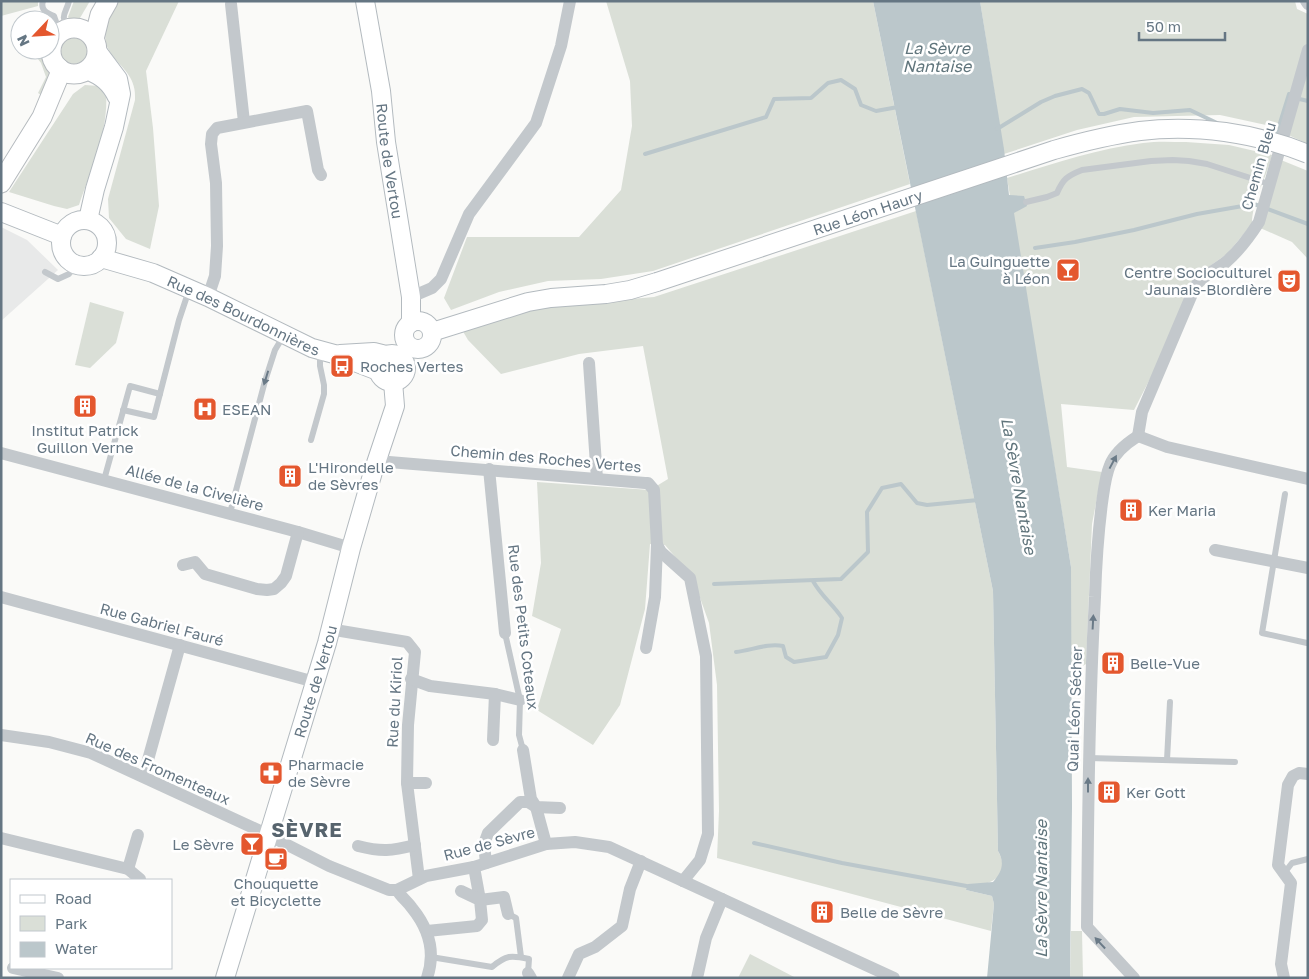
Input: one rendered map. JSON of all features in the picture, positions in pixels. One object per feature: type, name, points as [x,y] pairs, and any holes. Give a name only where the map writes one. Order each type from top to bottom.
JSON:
[{"type":"main road","points":[[83,72],[68,73],[59,68],[53,58],[52,50],[55,39],[85,21],[101,1]]},
{"type":"main road","points":[[42,117],[94,62],[100,15],[108,1]]},
{"type":"main road","points":[[69,30],[88,32],[95,45]]},
{"type":"main road","points":[[1,183],[42,117],[59,76],[59,68]]},
{"type":"street","name":"Route de Vertou","points":[[365,1],[411,297],[408,329]]},
{"type":"street","points":[[411,297],[432,288],[441,280],[469,214],[536,124],[561,46],[570,1]]},
{"type":"street","points":[[231,4],[244,122]]},
{"type":"street","points":[[88,220],[119,103],[121,86],[95,45]]},
{"type":"street","name":"Chemin Bleu","points":[[1138,436],[1142,412],[1195,287],[1203,277],[1226,262],[1251,236],[1260,222],[1269,184],[1308,50]]},
{"type":"street","points":[[83,72],[103,78],[109,83],[119,103]]},
{"type":"street","points":[[208,297],[216,276],[216,183],[211,144],[212,134],[217,128],[307,110],[318,170],[321,175]]},
{"type":"street","name":"Rue Léon Haury","points":[[432,332],[528,302],[551,298],[606,294],[643,286],[1054,150],[1119,134],[1166,129],[1203,130],[1264,140],[1308,154]]},
{"type":"street","points":[[8,215],[62,236]]},
{"type":"street","points":[[88,220],[101,227],[106,236],[104,251],[90,265],[77,264],[64,253],[61,244],[62,236],[66,228],[73,222],[88,220]]},
{"type":"street","name":"Rue des Bourdonnières","points":[[104,251],[141,264],[153,273],[208,297],[312,348],[378,371]]},
{"type":"street","points":[[388,354],[399,356],[406,367],[404,376],[393,382],[385,381],[379,375],[379,361],[388,354],[415,321],[428,324],[432,332],[429,344],[420,348],[405,363]]},
{"type":"street","points":[[408,329],[409,345],[420,348]]},
{"type":"street","name":"Rue des Bourdonnières","points":[[327,352],[374,352],[388,354]]},
{"type":"street","points":[[589,363],[597,479]]},
{"type":"street","name":"Route de Vertou","points":[[225,978],[315,682],[351,548],[395,406],[393,382]]},
{"type":"street","points":[[1138,436],[1167,446],[1308,479]]},
{"type":"street","name":"Quai Léon Sécher","points":[[1134,978],[1087,927],[1088,758],[1098,530],[1104,487],[1110,465],[1114,459],[1130,441],[1138,436]]},
{"type":"street","name":"Allée de la Civelière","points":[[1,453],[230,513],[351,548]]},
{"type":"street","name":"Chemin des Roches Vertes","points":[[377,460],[648,483],[654,490],[657,546],[655,596],[646,648]]},
{"type":"street","name":"Rue des Petits Coteaux","points":[[489,469],[506,633]]},
{"type":"street","points":[[183,565],[195,562],[205,574],[257,589],[274,589],[286,576],[298,532]]},
{"type":"street","points":[[657,546],[667,558],[690,578],[706,656],[708,834],[700,860],[683,881]]},
{"type":"street","points":[[1215,550],[1308,568]]},
{"type":"street","name":"Rue Gabriel Fauré","points":[[1,597],[315,682]]},
{"type":"street","name":"Rue du Kiriol","points":[[329,629],[407,642],[414,652],[408,725],[407,784],[419,879]]},
{"type":"street","points":[[142,776],[180,645]]},
{"type":"street","points":[[411,679],[430,686],[495,694],[520,700]]},
{"type":"street","points":[[493,740],[495,694]]},
{"type":"street","name":"Rue des Fromenteaux","points":[[1,735],[49,742],[91,753],[268,835]]},
{"type":"street","name":"Rue des Petits Coteaux","points":[[523,750],[531,799],[536,807],[546,844]]},
{"type":"street","points":[[1284,978],[1281,964],[1291,882],[1282,868],[1288,785],[1292,776],[1299,773],[1308,774]]},
{"type":"street","points":[[407,784],[426,783]]},
{"type":"street","points":[[427,930],[477,926],[482,920],[480,865],[484,844],[488,833],[520,802],[528,802],[536,807],[560,808]]},
{"type":"street","points":[[128,869],[138,835]]},
{"type":"street","points":[[268,835],[329,866],[383,888],[397,890],[412,906],[427,930],[432,957],[426,978]]},
{"type":"street","points":[[1,838],[128,869],[140,879]]},
{"type":"street","name":"Rue de Sèvre","points":[[397,890],[426,876],[480,865],[546,844],[575,842],[598,845],[609,847],[641,861],[894,978]]},
{"type":"street","points":[[358,846],[378,851],[415,845]]},
{"type":"street","points":[[568,978],[579,954],[595,947],[622,926],[630,889],[641,861]]},
{"type":"street","points":[[461,891],[480,900],[504,897],[508,914]]},
{"type":"street","points":[[697,978],[706,938],[722,900]]},
{"type":"street","points":[[17,969],[58,978]]},
{"type":"lane","points":[[43,1],[42,4],[46,14],[54,16],[69,30]]},
{"type":"lane","points":[[68,1],[63,13],[69,30]]},
{"type":"lane","points":[[1026,202],[1057,193],[1062,181],[1070,174],[1082,170],[1166,160],[1207,164],[1269,184]]},
{"type":"lane","points":[[45,272],[58,279],[64,278],[77,264]]},
{"type":"lane","points":[[123,410],[154,418],[179,320],[189,289]]},
{"type":"lane","points":[[230,513],[265,381],[275,350],[284,334]]},
{"type":"lane","points":[[311,440],[324,394],[320,366],[327,352]]},
{"type":"lane","points":[[104,480],[130,386],[160,394]]},
{"type":"lane","points":[[1285,494],[1262,634],[1308,643]]},
{"type":"lane","name":"Rue des Petits Coteaux","points":[[506,633],[520,700],[518,735],[523,750]]},
{"type":"lane","points":[[1167,760],[1170,702]]},
{"type":"lane","points":[[1088,758],[1236,762]]},
{"type":"lane","points":[[1282,868],[1308,859]]},
{"type":"lane","points":[[508,914],[516,918],[521,957]]},
{"type":"lane","points":[[432,957],[492,967],[510,956],[529,958],[529,976]]},
{"type":"shaded area","points":[[1,227],[27,240],[58,270],[1,321]]},
{"type":"green space","points":[[38,1],[38,6],[23,10],[10,10],[10,14],[1,16],[1,2]]},
{"type":"green space","points":[[74,1],[90,1],[76,22],[71,21],[68,17]]},
{"type":"green space","points":[[118,1],[179,1],[146,71],[153,128],[159,206],[150,249],[126,239],[109,218],[108,199],[135,100],[134,86],[129,75],[108,48],[105,36],[108,21]]},
{"type":"green space","points":[[606,1],[873,1],[910,184],[653,271],[601,279],[548,281],[499,292],[451,310],[444,298],[467,237],[579,237],[621,190],[632,126],[630,81]]},
{"type":"green space","points":[[980,1],[1295,1],[1297,9],[1308,14],[1308,144],[1266,125],[1220,115],[1134,117],[1077,130],[1004,154]]},
{"type":"green space","points":[[74,38],[83,42],[87,51],[83,60],[74,64],[65,60],[61,51],[65,42]]},
{"type":"green space","points":[[39,60],[46,60],[50,78],[44,97],[38,93],[46,77]]},
{"type":"green space","points":[[85,85],[99,86],[106,92],[106,107],[105,121],[98,150],[79,205],[67,209],[9,192],[73,94]]},
{"type":"green space","points":[[1148,142],[1229,145],[1272,155],[1254,206],[1252,224],[1227,254],[1207,268],[1134,410],[1061,404],[1067,467],[1102,472],[1092,524],[1086,664],[1071,673],[1071,567],[1007,178],[1108,149]]},
{"type":"green space","points":[[1281,160],[1308,171],[1308,259],[1292,242],[1258,227]]},
{"type":"green space","points":[[916,211],[993,591],[998,851],[1002,861],[1002,868],[1000,875],[989,883],[966,890],[992,896],[994,904],[991,931],[717,858],[719,811],[717,685],[709,623],[693,578],[665,545],[650,544],[645,609],[620,705],[593,745],[537,710],[561,629],[532,616],[541,563],[537,482],[650,490],[668,479],[643,346],[579,354],[501,374],[468,340],[461,328],[526,310],[574,302],[654,297]]},
{"type":"green space","points":[[90,302],[124,312],[116,343],[90,368],[75,365]]},
{"type":"green space","points":[[1071,931],[1082,931],[1083,978],[1070,978]]},
{"type":"green space","points":[[750,954],[796,978],[738,978]]},
{"type":"water","name":"La Sèvre Nantaise","points":[[873,1],[980,1],[1004,149],[1009,195],[1024,196],[1027,206],[1014,213],[1071,567],[1072,807],[1070,978],[987,978],[994,904],[992,896],[966,890],[968,884],[993,882],[999,875],[1002,867],[998,851],[993,591]]},
{"type":"waterway","points":[[645,154],[766,117],[774,99],[811,98],[828,83],[841,80],[855,89],[861,105],[876,111],[898,107]]},
{"type":"waterway","points":[[997,129],[1041,102],[1082,89],[1089,93],[1099,114],[1120,109],[1153,113],[1190,110],[1217,123]]},
{"type":"waterway","points":[[1275,139],[1289,94],[1295,98],[1308,101]]},
{"type":"waterway","points":[[1035,248],[1075,242],[1134,230],[1197,214],[1254,204],[1308,224]]},
{"type":"waterway","points":[[714,584],[841,579],[868,552],[867,512],[882,488],[901,484],[917,503],[927,505],[978,500]]},
{"type":"waterway","points":[[736,652],[777,645],[783,646],[786,657],[794,662],[826,657],[838,635],[842,618],[813,581]]},
{"type":"waterway","points":[[754,843],[842,863],[972,887]]},
{"type":"place","name":"La Guinguette à Léon","points":[[1068,270]]},
{"type":"place","name":"Centre Socioculturel Jaunais-Blordière","points":[[1289,281]]},
{"type":"place","name":"Roches Vertes","points":[[342,366]]},
{"type":"place","name":"Institut Patrick Guillon Verne","points":[[85,406]]},
{"type":"place","name":"ESEAN","points":[[205,409]]},
{"type":"place","name":"L'Hirondelle de Sèvres","points":[[290,476]]},
{"type":"place","name":"Ker Maria","points":[[1131,510]]},
{"type":"place","name":"Belle-Vue","points":[[1113,663]]},
{"type":"place","name":"Pharmacie de Sèvre","points":[[271,773]]},
{"type":"place","name":"Ker Gott","points":[[1109,792]]},
{"type":"place","name":"Le Sèvre","points":[[252,844]]},
{"type":"place","name":"Chouquette et Bicyclette","points":[[276,859]]},
{"type":"place","name":"Belle de Sèvre","points":[[822,912]]},
{"type":"district","name":"SÈVRE","points":[[307,829]]}]
